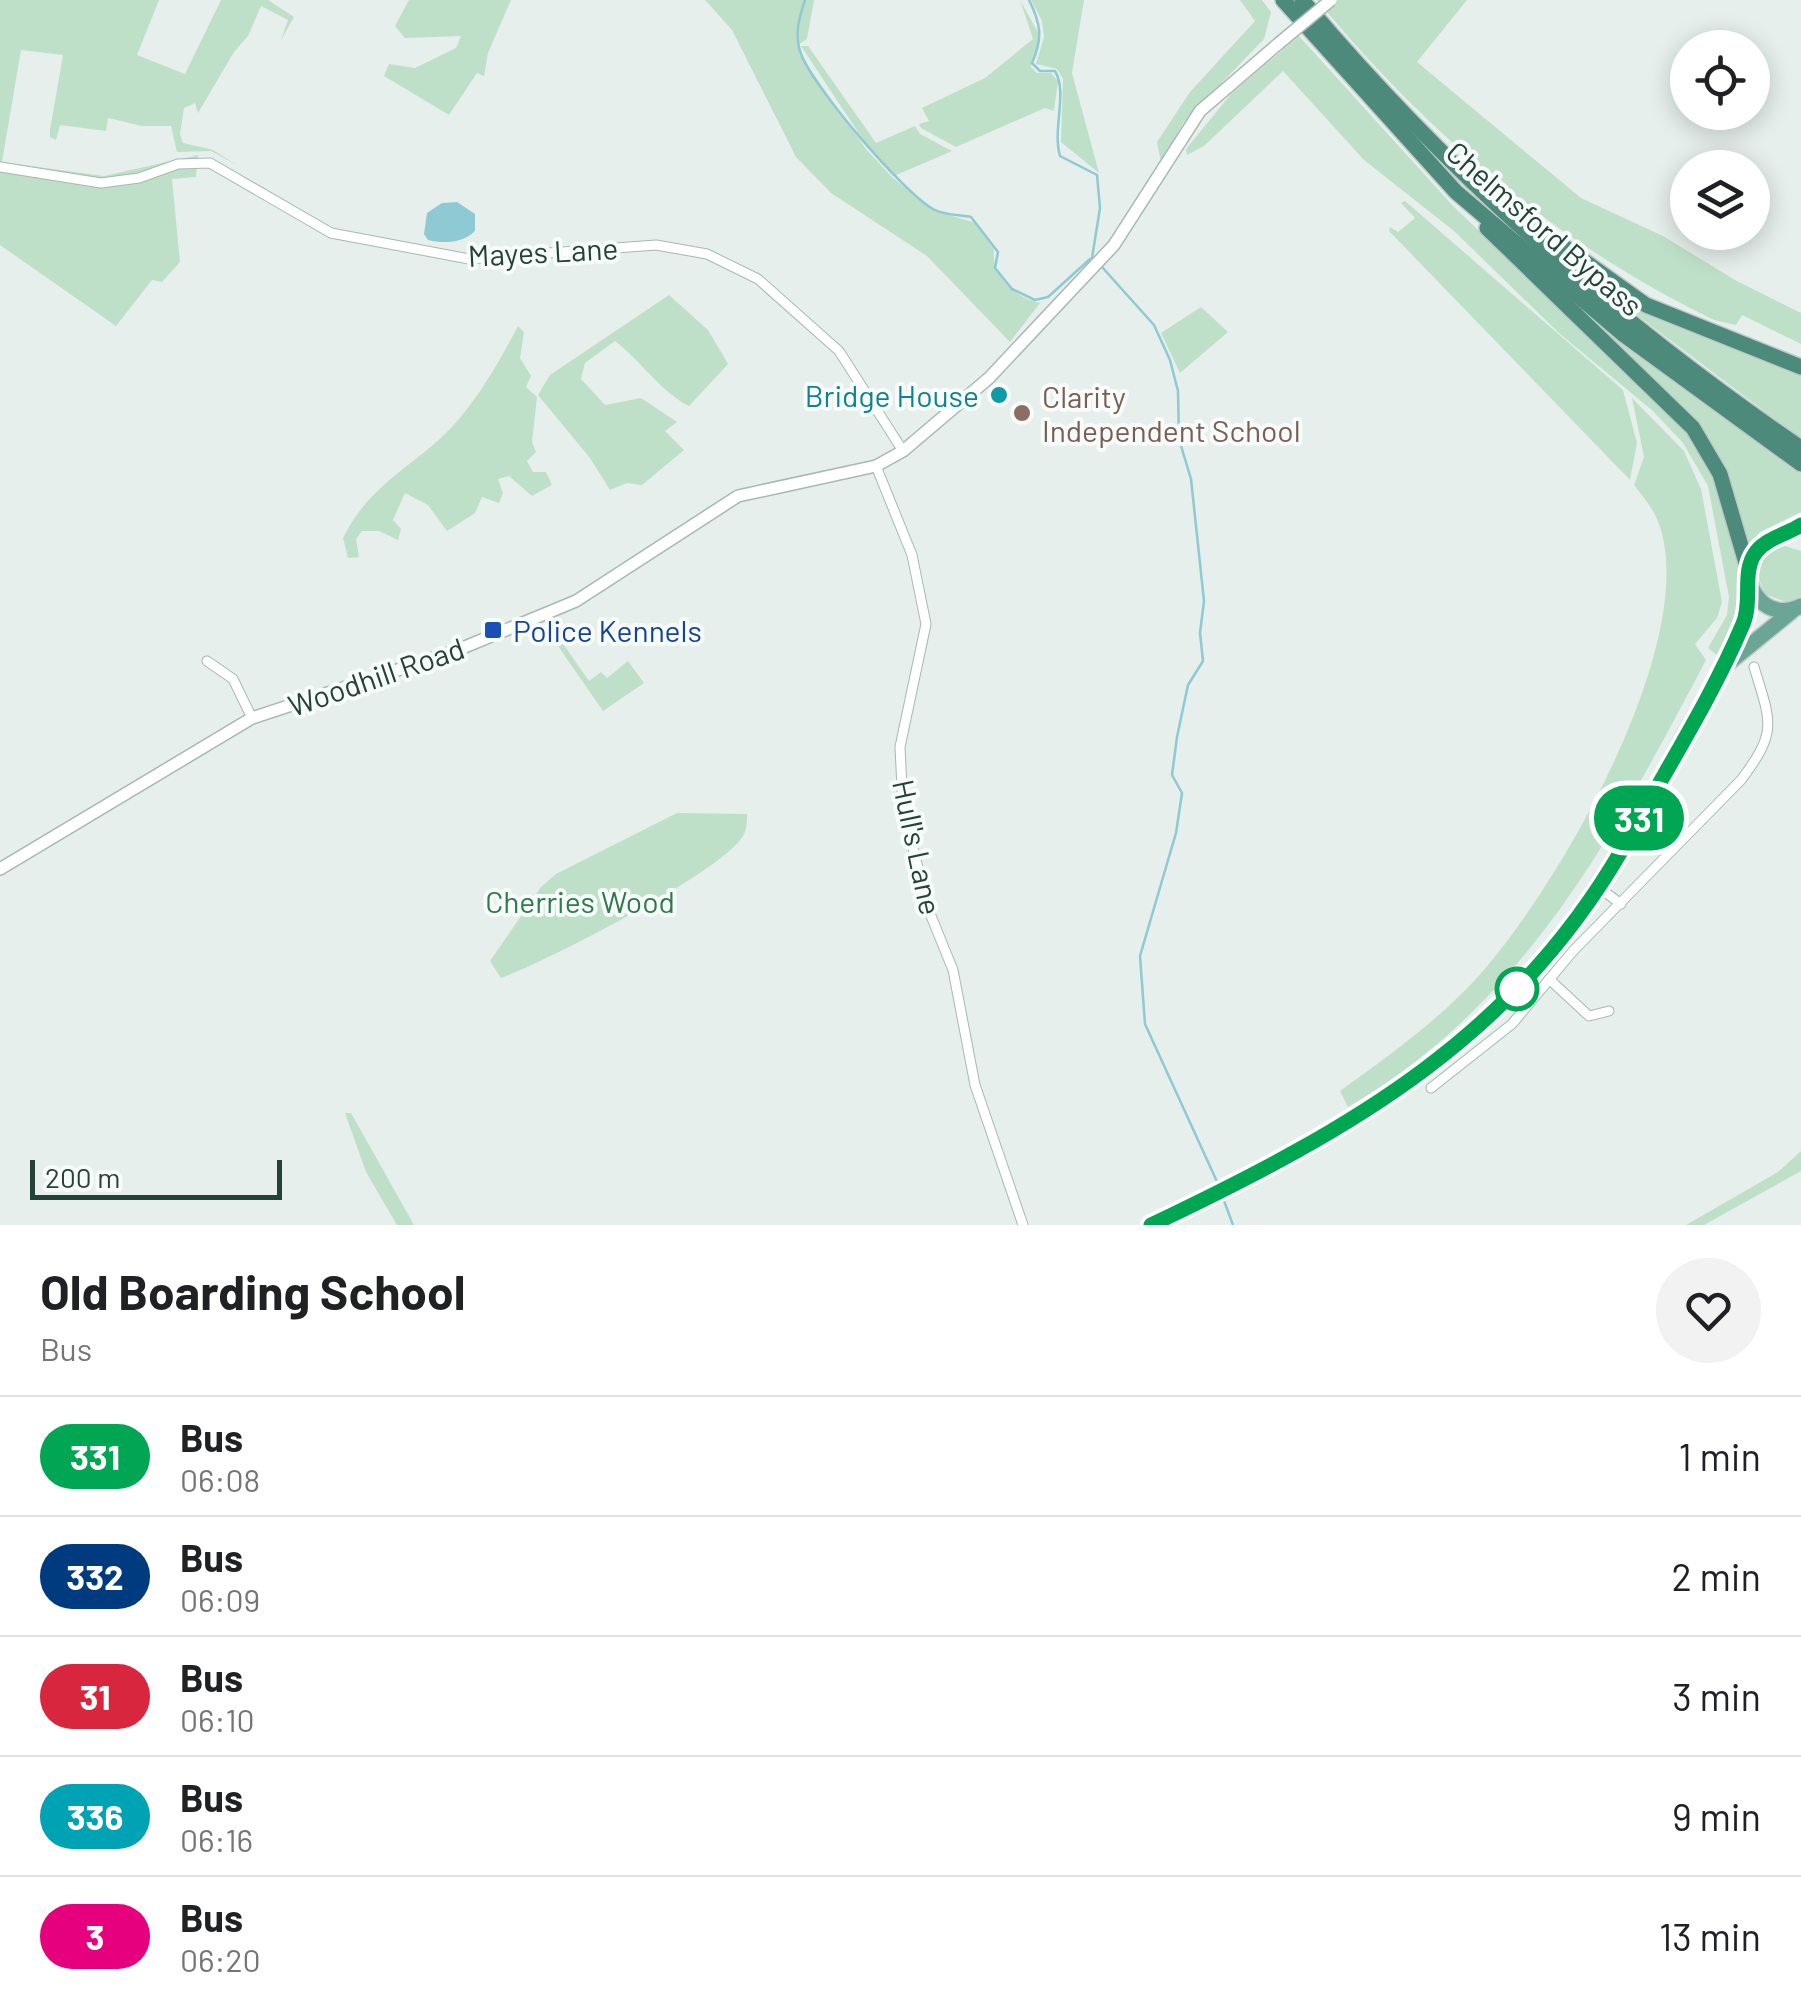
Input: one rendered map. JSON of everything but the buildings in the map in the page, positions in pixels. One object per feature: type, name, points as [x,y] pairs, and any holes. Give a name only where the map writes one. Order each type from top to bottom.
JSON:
[{"type":"highway","name":"Chelmsford Bypass","points":[[1283,0],[1456,192],[1624,336],[1801,464]]},
{"type":"highway","name":"Chelmsford Bypass","points":[[1302,0],[1352,59],[1458,168],[1630,320],[1801,448]]},
{"type":"highway","points":[[1458,168],[1646,305],[1801,367]]},
{"type":"highway","points":[[1456,192],[1502,245],[1693,428],[1720,474],[1748,570]]},
{"type":"main road","points":[[1150,1225],[1359,1118],[1437,1062],[1513,994],[1597,886],[1630,836],[1724,668],[1750,607],[1748,570],[1757,550],[1801,524]]},
{"type":"main road","points":[[1780,538],[1801,541]]},
{"type":"main road","points":[[1751,589],[1767,607],[1798,609]]},
{"type":"main road","points":[[1724,668],[1798,609]]},
{"type":"street","name":"Woodhill Road","points":[[0,869],[252,718],[420,664],[576,601],[738,496],[876,466],[902,451],[989,378],[1098,263],[1200,110],[1331,0]]},
{"type":"street","name":"Mayes Lane","points":[[0,167],[101,183],[138,178],[178,164],[210,164],[330,233],[469,258],[656,245],[707,254],[758,279],[839,351],[902,451]]},
{"type":"street","name":"Hull's Lane","points":[[876,466],[912,556],[925,606],[925,636],[900,748],[904,809],[930,911],[953,970],[975,1085],[1024,1225]]},
{"type":"street","points":[[207,661],[232,679],[252,718]]},
{"type":"street","points":[[1431,1088],[1490,1044],[1704,822],[1756,760],[1770,722],[1754,667]]},
{"type":"street","points":[[1597,886],[1621,904]]},
{"type":"street","points":[[1549,979],[1589,1016],[1609,1010]]},
{"type":"green space","points":[[0,0],[159,0],[137,55],[185,74],[221,0],[268,0],[294,17],[281,40],[288,20],[261,6],[248,36],[234,52],[198,113],[195,103],[184,108],[180,134],[183,143],[213,150],[237,165],[211,151],[177,152],[171,126],[142,126],[108,118],[106,131],[60,125],[56,140],[50,137],[63,55],[21,50],[2,162],[104,176],[198,155],[196,177],[172,179],[180,262],[162,282],[152,280],[116,326],[0,245]]},
{"type":"green space","points":[[409,0],[511,0],[488,53],[484,76],[477,73],[449,115],[384,76],[389,64],[415,68],[456,48],[461,36],[405,38],[395,26]]},
{"type":"green space","points":[[705,0],[814,0],[807,39],[798,45],[800,55],[866,149],[893,178],[935,211],[976,223],[994,249],[996,268],[1006,284],[1021,296],[1040,303],[1010,342],[927,256],[831,193],[796,157],[732,30]]},
{"type":"green space","points":[[1020,0],[1040,36],[1031,67],[1037,73],[1051,73],[1058,81],[1054,111],[1045,108],[956,147],[921,128],[919,124],[929,121],[922,108],[985,78],[1033,39]]},
{"type":"green space","points":[[1031,0],[1084,0],[1072,73],[1099,173],[1061,142],[1063,79],[1057,69],[1036,64],[1044,37],[1042,21]]},
{"type":"green space","points":[[1240,0],[1262,0],[1271,12],[1264,39],[1183,123],[1161,163],[1157,142],[1190,92],[1255,21]]},
{"type":"green space","points":[[1317,0],[1467,0],[1417,62],[1581,198],[1663,236],[1670,240],[1670,250],[1686,250],[1801,313],[1801,344],[1742,315],[1736,325],[1714,320],[1602,257],[1498,182],[1403,96]]},
{"type":"green space","points":[[1299,36],[1453,206],[1682,425],[1713,473],[1733,533],[1744,601],[1742,615],[1721,658],[1708,648],[1727,615],[1729,597],[1708,486],[1683,443],[1653,411],[1560,334],[1454,231],[1364,160],[1283,71],[1204,146],[1187,155],[1186,149],[1231,94]]},
{"type":"green space","points":[[801,46],[808,46],[876,143],[915,126],[920,134],[952,151],[894,176],[868,147]]},
{"type":"green space","points":[[1405,201],[1623,390],[1637,443],[1630,480],[1389,231],[1390,227],[1398,232],[1415,218],[1401,203]]},
{"type":"green space","points":[[1599,280],[1662,320],[1801,372],[1801,439],[1596,284]]},
{"type":"green space","points":[[669,295],[708,330],[728,364],[689,406],[669,393],[615,341],[585,363],[581,379],[605,405],[641,398],[677,422],[665,431],[684,450],[642,485],[627,483],[610,490],[590,458],[538,395],[550,375]]},
{"type":"green space","points":[[1574,299],[1691,394],[1801,474],[1801,512],[1760,532],[1749,547],[1731,482],[1716,454],[1570,303]]},
{"type":"green space","points":[[1201,307],[1228,332],[1180,373],[1161,333]]},
{"type":"green space","points":[[518,326],[524,332],[520,358],[531,376],[526,387],[537,397],[532,442],[536,452],[527,461],[533,472],[546,472],[552,485],[532,496],[509,476],[498,479],[503,493],[499,503],[482,497],[475,513],[447,531],[428,505],[405,493],[393,520],[401,529],[398,540],[379,531],[362,531],[356,539],[359,557],[348,558],[343,538],[360,511],[379,489],[455,424],[490,376]]},
{"type":"green space","points":[[1632,398],[1684,451],[1701,489],[1722,602],[1717,618],[1695,644],[1706,660],[1600,850],[1516,966],[1466,1018],[1411,1065],[1348,1107],[1340,1091],[1444,1011],[1507,941],[1578,831],[1639,703],[1658,639],[1666,581],[1659,523],[1634,485],[1644,457]]},
{"type":"green space","points":[[1785,546],[1801,551],[1801,597],[1786,602],[1765,594],[1757,574],[1765,554]]},
{"type":"green space","points":[[554,631],[589,681],[601,672],[607,678],[628,661],[644,683],[603,711],[549,633]]},
{"type":"green space","name":"Cherries Wood","points":[[677,813],[747,814],[746,828],[728,852],[669,893],[591,936],[501,978],[490,961],[541,887],[556,874]]},
{"type":"green space","points":[[345,1113],[351,1113],[414,1225],[397,1225],[366,1172]]},
{"type":"green space","points":[[1801,1151],[1801,1171],[1704,1225],[1686,1225],[1778,1172]]},
{"type":"water","points":[[457,202],[475,214],[475,231],[453,242],[428,240],[424,234],[427,213],[442,203]]},
{"type":"waterway","points":[[805,0],[798,27],[799,47],[823,90],[881,161],[919,198],[937,211],[971,217],[998,252],[995,268],[1012,289],[1035,300],[1048,297],[1090,259]]},
{"type":"waterway","points":[[1029,0],[1039,31],[1032,63],[1040,71],[1055,71],[1059,80],[1060,156],[1097,175],[1100,208],[1092,258]]},
{"type":"waterway","points":[[1102,267],[1154,325],[1170,360],[1178,391],[1179,439],[1191,479],[1204,601],[1200,633],[1203,661],[1188,685],[1172,775],[1182,793],[1176,833],[1140,956],[1145,1024],[1219,1186]]},
{"type":"waterway","points":[[1223,1198],[1233,1225]]},
{"type":"bus line","name":"331","points":[[1151,1225],[1287,1160],[1359,1118],[1437,1062],[1513,994],[1578,912],[1630,836],[1705,695],[1724,668],[1750,607],[1748,570],[1757,550],[1801,525]]},
{"type":"place","name":"Bridge House","points":[[999,395]]},
{"type":"place","name":"Clarity Independent School","points":[[1022,413]]},
{"type":"place","name":"Police Kennels","points":[[493,630]]}]
